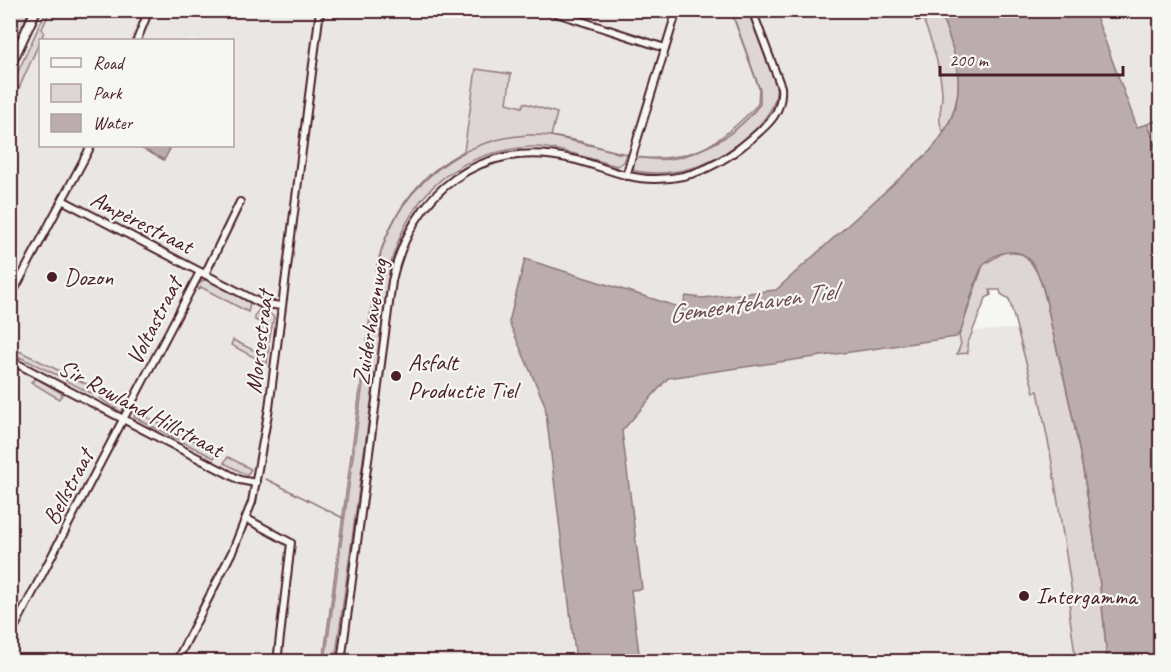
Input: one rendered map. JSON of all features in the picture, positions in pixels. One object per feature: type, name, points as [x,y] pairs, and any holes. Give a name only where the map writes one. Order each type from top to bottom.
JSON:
[{"type":"main road","points":[[10,66],[36,10]]},
{"type":"street","points":[[137,39],[149,10]]},
{"type":"street","name":"Morsestraat","points":[[176,662],[247,519],[255,483],[269,408],[320,10]]},
{"type":"street","points":[[547,10],[665,48]]},
{"type":"street","points":[[626,176],[676,10]]},
{"type":"street","name":"Zuiderhavenweg","points":[[341,662],[392,281],[397,258],[422,208],[453,178],[477,165],[498,158],[523,154],[572,159],[626,176],[656,179],[703,171],[726,160],[774,118],[779,109],[781,87],[752,10]]},
{"type":"street","points":[[10,298],[64,201],[91,147]]},
{"type":"street","name":"Ampèrestraat","points":[[64,201],[260,303],[281,306]]},
{"type":"street","name":"Ampèrestraat","points":[[202,273],[240,202]]},
{"type":"street","name":"Voltastraat","points":[[124,419],[202,273]]},
{"type":"street","name":"Sir Rowland Hillstraat","points":[[10,360],[240,480],[255,483]]},
{"type":"street","name":"Bellstraat","points":[[10,636],[124,419]]},
{"type":"street","points":[[247,519],[291,543],[277,662]]},
{"type":"shaded area","points":[[42,10],[950,11],[969,121],[783,292],[551,404],[581,662],[11,661],[10,74]]},
{"type":"shaded area","points":[[1094,11],[1160,11],[1160,119],[1138,127]]},
{"type":"shaded area","points":[[1038,328],[1094,661],[635,661],[619,428],[667,374],[952,332]]},
{"type":"green space","points":[[14,11],[29,11],[11,52],[11,21]]},
{"type":"green space","points":[[46,11],[50,11],[42,29],[44,32],[11,106],[11,87]]},
{"type":"green space","points":[[731,11],[748,11],[776,85],[775,98],[770,111],[760,124],[735,147],[707,163],[672,172],[635,171],[631,163],[633,156],[670,159],[703,149],[732,129],[758,104],[759,88]]},
{"type":"green space","points":[[920,11],[940,11],[958,72],[957,100],[944,132],[940,122],[942,92],[937,60]]},
{"type":"green space","points":[[476,69],[511,74],[507,103],[522,107],[524,103],[557,113],[551,136],[627,154],[624,162],[617,166],[564,151],[539,147],[487,155],[451,172],[436,184],[413,212],[403,229],[390,267],[335,661],[325,661],[381,252],[394,220],[412,193],[435,170],[464,151]]},
{"type":"green space","points":[[1160,119],[1160,162],[1148,124]]},
{"type":"green space","points":[[1004,252],[1022,254],[1029,261],[1040,279],[1046,301],[1088,496],[1104,619],[1107,661],[1076,661],[1069,611],[1072,593],[1050,451],[1038,391],[1034,392],[1009,299],[1001,294],[1000,290],[990,290],[991,295],[986,298],[967,345],[968,353],[957,354],[961,344],[959,336],[983,265]]},
{"type":"green space","points":[[203,280],[212,281],[250,303],[248,312],[201,287],[199,290],[197,286]]},
{"type":"green space","points":[[261,307],[274,317],[269,341],[261,340],[263,324],[255,320],[255,315]]},
{"type":"green space","points":[[233,340],[259,353],[261,344],[269,346],[267,364],[231,345]]},
{"type":"green space","points":[[10,347],[62,372],[59,376],[11,353]]},
{"type":"green space","points":[[69,376],[95,388],[93,394],[66,381]]},
{"type":"green space","points":[[36,378],[63,394],[59,399],[31,382]]},
{"type":"green space","points":[[102,392],[126,406],[121,412],[99,398]]},
{"type":"green space","points":[[135,411],[218,453],[214,458],[134,417]]},
{"type":"green space","points":[[228,457],[251,469],[247,475],[224,463]]},
{"type":"water","name":"Gemeentehaven Tiel","points":[[940,11],[1094,11],[1137,127],[1148,124],[1160,162],[1160,661],[1107,661],[1104,619],[1088,496],[1045,295],[1039,276],[1030,260],[1020,253],[1008,252],[1001,253],[985,263],[975,285],[961,331],[956,337],[668,378],[622,431],[642,589],[631,590],[640,661],[576,661],[545,405],[509,322],[525,259],[682,308],[686,296],[702,298],[776,290],[930,151],[943,133],[957,100],[958,83],[953,49]]},
{"type":"water","points":[[139,147],[170,149],[164,160]]},
{"type":"waterway","points":[[643,158],[677,156],[708,146],[723,139],[736,129],[760,104],[760,90],[731,10]]},
{"type":"waterway","points":[[323,662],[377,266],[385,240],[397,216],[412,194],[430,175],[475,147],[500,139],[527,135],[551,136],[586,143],[621,154]]},
{"type":"waterway","points":[[266,479],[343,518]]},
{"type":"place","name":"Dozon","points":[[52,277]]},
{"type":"place","name":"Asfalt Productie Tiel","points":[[396,376]]},
{"type":"place","name":"Intergamma","points":[[1024,596]]}]
